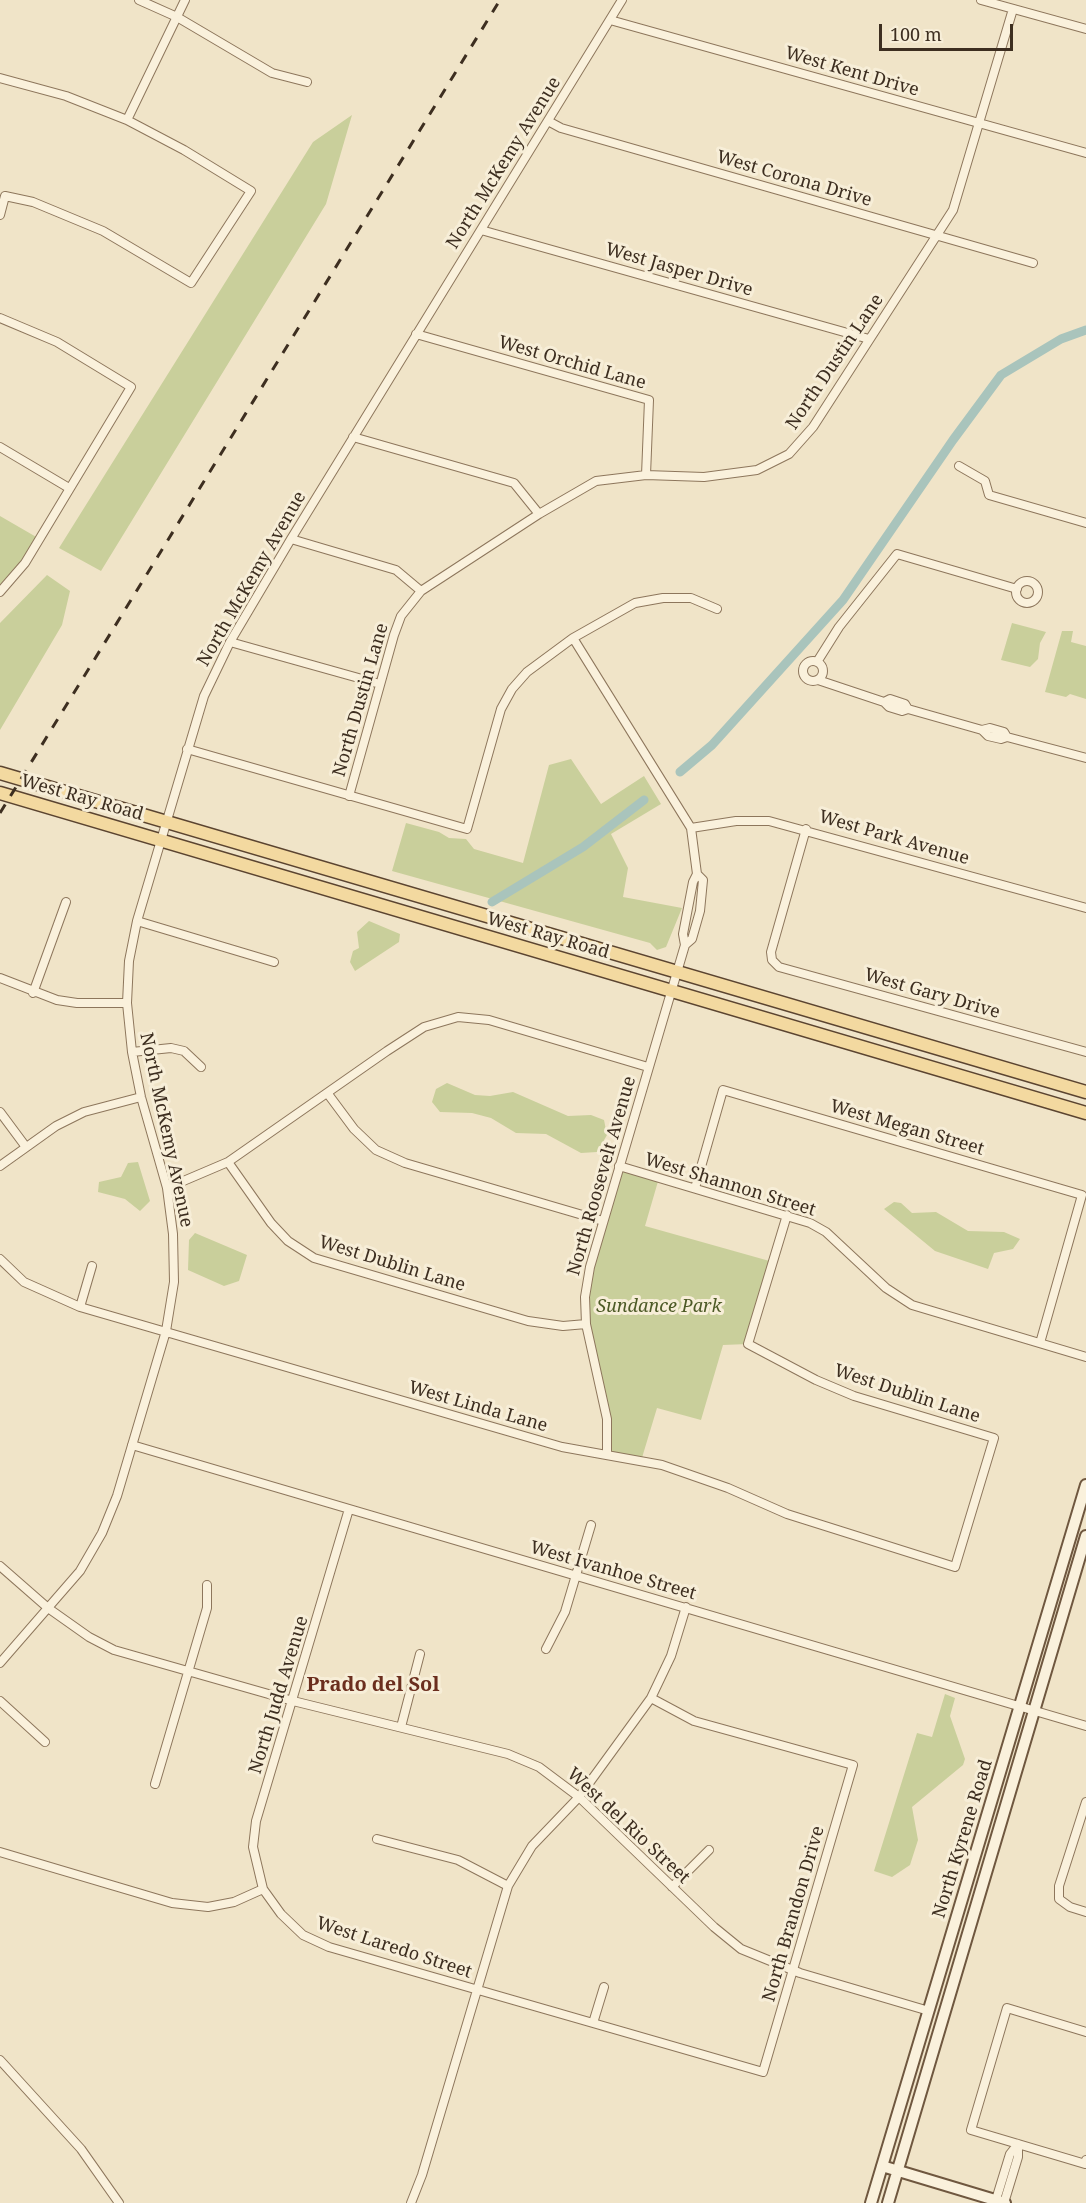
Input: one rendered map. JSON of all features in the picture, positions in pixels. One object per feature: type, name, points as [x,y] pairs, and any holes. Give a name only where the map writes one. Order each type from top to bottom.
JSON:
[{"type":"main road","name":"West Ray Road","points":[[0,773],[1086,1092]]},
{"type":"main road","name":"West Ray Road","points":[[0,793],[1086,1113]]},
{"type":"main road","name":"North Kyrene Road","points":[[871,2203],[1086,1485]]},
{"type":"main road","name":"North Kyrene Road","points":[[888,2203],[1086,1536]]},
{"type":"main road","points":[[882,2166],[1001,2202]]},
{"type":"street","points":[[139,0],[177,17],[272,73],[307,82]]},
{"type":"street","points":[[127,120],[185,0]]},
{"type":"street","name":"North McKemy Avenue","points":[[0,1663],[80,1571],[102,1533],[117,1496],[166,1331],[175,1256],[167,1188],[141,1097],[132,1052],[127,1003],[129,961],[136,921],[204,696],[230,642],[291,539],[622,0]]},
{"type":"street","points":[[981,0],[1086,29]]},
{"type":"street","name":"North Dustin Lane","points":[[349,796],[401,616],[421,591],[539,514],[596,481],[646,475],[704,477],[757,470],[789,454],[813,427],[953,210],[1013,9]]},
{"type":"street","name":"West Kent Drive","points":[[610,20],[1086,153]]},
{"type":"street","points":[[0,78],[66,96],[127,120],[184,150],[251,191],[191,283],[103,231],[33,202],[5,196],[0,215]]},
{"type":"street","name":"West Corona Drive","points":[[548,121],[561,128],[1033,263]]},
{"type":"street","name":"West Jasper Drive","points":[[481,230],[869,339]]},
{"type":"street","points":[[0,318],[57,342],[131,387],[25,562],[0,592]]},
{"type":"street","name":"West Orchid Lane","points":[[416,334],[649,400],[646,475]]},
{"type":"street","points":[[353,437],[514,483],[539,514]]},
{"type":"street","points":[[0,447],[69,488]]},
{"type":"street","points":[[960,465],[980,477],[989,495],[1086,523]]},
{"type":"street","points":[[291,539],[396,570],[421,591]]},
{"type":"street","points":[[817,662],[834,634],[897,554],[1017,588]]},
{"type":"street","points":[[187,749],[467,829],[501,709],[512,689],[527,672],[573,638],[635,603],[663,598],[691,598],[717,609]]},
{"type":"street","name":"North Roosevelt Avenue","points":[[573,638],[691,828],[697,874],[693,882],[690,909],[683,934],[685,945],[603,1221],[585,1297],[586,1324],[606,1419],[607,1455]]},
{"type":"street","points":[[230,642],[380,684]]},
{"type":"street","points":[[817,662],[823,669],[818,680]]},
{"type":"street","points":[[817,662],[807,663],[803,672],[808,680],[818,680],[884,702],[890,699],[905,704],[908,709],[982,730],[988,736],[1001,739],[1007,737],[1086,757]]},
{"type":"street","name":"West Park Avenue","points":[[691,828],[736,821],[769,820],[1086,908]]},
{"type":"street","name":"West Gary Drive","points":[[806,829],[771,952],[772,960],[779,967],[1086,1052]]},
{"type":"street","points":[[33,993],[66,902]]},
{"type":"street","points":[[136,921],[274,962]]},
{"type":"street","points":[[0,978],[33,993],[77,1003],[127,1003]]},
{"type":"street","points":[[167,1188],[228,1162],[424,1027],[458,1017],[489,1020],[648,1067]]},
{"type":"street","points":[[132,1052],[171,1048],[184,1051],[201,1066]]},
{"type":"street","name":"West Megan Street","points":[[695,1188],[723,1090],[1082,1195],[1040,1343]]},
{"type":"street","points":[[328,1094],[354,1129],[376,1150],[405,1162],[603,1221]]},
{"type":"street","points":[[0,1166],[56,1126],[84,1112],[141,1097]]},
{"type":"street","points":[[0,1113],[26,1147]]},
{"type":"street","name":"West Dublin Lane","points":[[228,1162],[271,1223],[288,1241],[314,1258],[528,1321],[563,1326],[586,1324]]},
{"type":"street","name":"West Shannon Street","points":[[619,1166],[787,1215],[826,1232],[886,1288],[912,1305],[1086,1357]]},
{"type":"street","name":"West Dublin Lane","points":[[787,1215],[748,1344],[816,1380],[854,1396],[994,1438],[955,1567]]},
{"type":"street","name":"West Linda Lane","points":[[0,1259],[24,1282],[80,1307],[562,1447],[662,1465],[728,1488],[787,1514],[955,1567]]},
{"type":"street","points":[[80,1307],[93,1266]]},
{"type":"street","name":"West Ivanhoe Street","points":[[132,1445],[1086,1726]]},
{"type":"street","name":"North Judd Avenue","points":[[263,1889],[254,1862],[255,1830],[349,1509]]},
{"type":"street","points":[[546,1649],[564,1612],[591,1525]]},
{"type":"street","name":"West del Rio Street","points":[[0,1566],[48,1608],[89,1637],[114,1650],[293,1701],[508,1754],[539,1767],[579,1797],[672,1887],[741,1949],[793,1971],[929,2011]]},
{"type":"street","points":[[155,1784],[207,1608],[207,1585]]},
{"type":"street","points":[[411,2203],[422,2175],[475,1990],[508,1886],[532,1846],[579,1797],[651,1698],[671,1656],[686,1607]]},
{"type":"street","points":[[401,1727],[420,1654]]},
{"type":"street","name":"North Brandon Drive","points":[[651,1698],[694,1721],[853,1765],[763,2072]]},
{"type":"street","points":[[0,1701],[45,1742]]},
{"type":"street","points":[[1086,1802],[1059,1887],[1059,1899],[1070,1907],[1086,1912]]},
{"type":"street","points":[[377,1839],[458,1860],[508,1886]]},
{"type":"street","points":[[672,1887],[709,1850]]},
{"type":"street","points":[[0,1852],[182,1905],[208,1907],[234,1902],[263,1889]]},
{"type":"street","name":"West Laredo Street","points":[[263,1889],[281,1914],[303,1935],[329,1947],[763,2072]]},
{"type":"street","points":[[593,2023],[604,1987]]},
{"type":"street","points":[[1085,2162],[971,2130],[1007,2008],[1086,2032]]},
{"type":"street","points":[[0,2060],[81,2149],[118,2203]]},
{"type":"street","points":[[1001,2202],[1018,2157],[1018,2144]]},
{"type":"green space","points":[[352,115],[326,204],[101,571],[59,548],[313,142]]},
{"type":"green space","points":[[0,516],[38,538],[0,592]]},
{"type":"green space","points":[[47,575],[70,591],[62,625],[0,730],[0,623]]},
{"type":"green space","points":[[1012,623],[1046,632],[1040,643],[1038,659],[1030,667],[1001,660]]},
{"type":"green space","points":[[1062,631],[1073,631],[1071,642],[1086,646],[1086,699],[1070,694],[1066,697],[1045,692]]},
{"type":"green space","points":[[571,759],[601,804],[644,776],[661,804],[611,834],[628,868],[623,897],[682,908],[666,947],[657,950],[650,943],[392,871],[406,823],[439,832],[449,838],[466,839],[474,849],[523,863],[549,765]]},
{"type":"green space","points":[[369,921],[400,934],[399,942],[355,971],[350,962],[353,951],[359,948],[357,932]]},
{"type":"green space","points":[[447,1083],[475,1095],[490,1096],[513,1092],[568,1116],[591,1115],[604,1120],[607,1135],[597,1152],[581,1153],[546,1134],[516,1133],[491,1118],[472,1113],[440,1112],[432,1102],[436,1089]]},
{"type":"green space","points":[[138,1162],[150,1201],[140,1211],[125,1199],[98,1192],[99,1182],[121,1177],[128,1163]]},
{"type":"green space","name":"Sundance Park","points":[[619,1166],[659,1178],[645,1226],[773,1262],[748,1344],[723,1345],[701,1420],[657,1408],[641,1461],[607,1455],[607,1419],[585,1297]]},
{"type":"green space","points":[[894,1202],[901,1203],[912,1213],[936,1212],[968,1231],[1004,1232],[1020,1239],[1013,1249],[994,1253],[988,1269],[935,1251],[884,1209]]},
{"type":"green space","points":[[195,1233],[247,1255],[239,1281],[224,1286],[188,1270],[189,1240]]},
{"type":"green space","points":[[945,1694],[955,1698],[950,1716],[965,1759],[963,1765],[912,1807],[918,1840],[910,1865],[892,1877],[874,1871],[917,1733],[932,1737]]},
{"type":"waterway","points":[[680,772],[712,745],[843,600],[953,440],[1001,375],[1061,339],[1086,330]]},
{"type":"waterway","points":[[492,902],[583,847],[644,800]]},
{"type":"railway","points":[[0,813],[500,0]]},
{"type":"district","name":"Prado del Sol","points":[[373,1685]]}]
